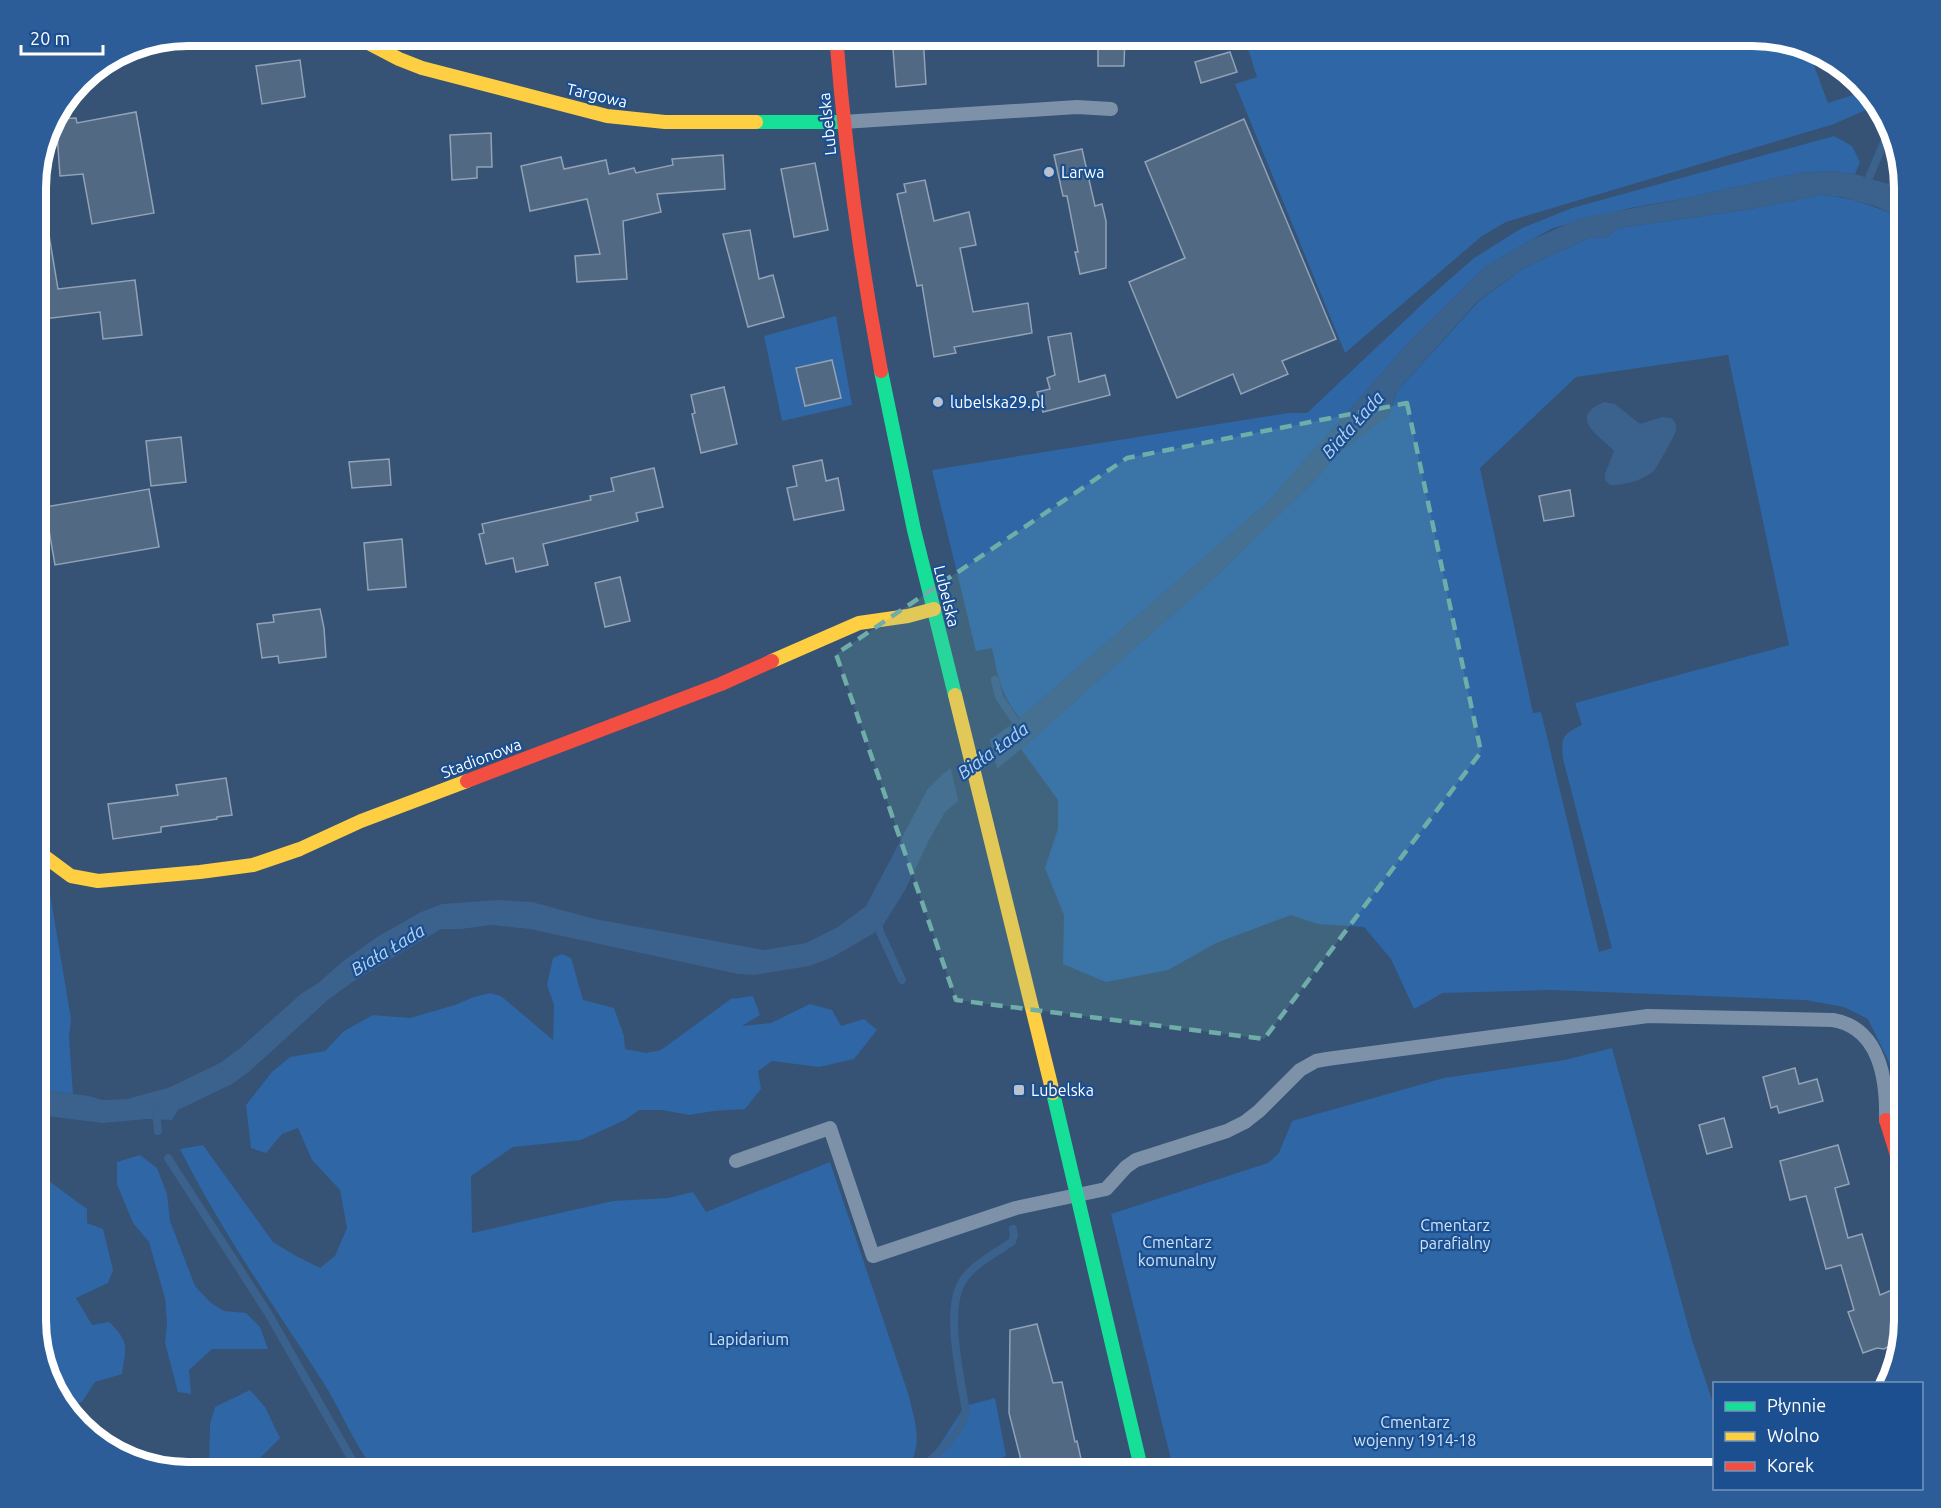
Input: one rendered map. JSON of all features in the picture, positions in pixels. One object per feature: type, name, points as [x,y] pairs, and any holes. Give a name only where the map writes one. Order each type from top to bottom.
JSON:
[{"type":"street","name":"Targowa","points":[[373,46],[422,68],[597,114],[637,122],[804,120],[843,122]]},
{"type":"street","name":"Lubelska","points":[[837,46],[843,122],[861,265],[877,356],[914,530],[985,813],[1140,1462]]},
{"type":"street","name":"Stadionowa","points":[[47,858],[71,876],[98,881],[253,865],[300,849],[362,821],[721,684],[859,623],[909,616],[934,609]]},
{"type":"street","points":[[1886,1120],[1894,1146]]},
{"type":"lane","points":[[843,122],[1077,107],[1111,109]]},
{"type":"lane","points":[[735,1161],[830,1128],[873,1256],[1016,1208],[1106,1189],[1126,1167],[1136,1160],[1227,1131],[1245,1122],[1300,1070],[1316,1061],[1356,1053],[1648,1016],[1844,1022],[1862,1033],[1876,1054],[1886,1095],[1886,1120]]},
{"type":"highlighted area","points":[[1407,403],[1481,752],[1264,1039],[956,1000],[836,654],[1127,458]]},
{"type":"green space","points":[[1247,46],[1753,46],[1781,49],[1812,59],[1828,103],[1858,93],[1870,108],[1834,124],[1506,222],[1482,236],[1345,353],[1235,84],[1257,77]]},
{"type":"green space","points":[[1834,136],[1852,146],[1860,162],[1855,174],[1828,171],[1799,173],[1630,208],[1553,228],[1484,268],[1411,340],[1269,501],[1020,718],[1014,710],[1001,685],[992,648],[976,651],[932,470],[1288,413],[1307,413],[1474,258],[1522,228],[1572,208]]},
{"type":"green space","points":[[1821,195],[1864,203],[1894,215],[1894,1081],[1889,1062],[1868,1019],[1844,1007],[1805,1000],[1552,990],[1443,993],[1414,1009],[1391,959],[1364,927],[1318,924],[1291,915],[1216,943],[1168,970],[1106,982],[1063,964],[1064,915],[1045,868],[1058,829],[1058,800],[1021,749],[1217,575],[1318,477],[1338,453],[1389,415],[1397,391],[1479,301],[1524,268],[1589,238],[1608,237],[1618,228],[1751,209]],"holes":[[[1728,355],[1789,645],[1575,703],[1582,725],[1570,731],[1564,738],[1563,759],[1612,948],[1599,952],[1541,712],[1533,713],[1480,468],[1576,377]]]},
{"type":"green space","points":[[836,316],[852,405],[782,421],[764,336]]},
{"type":"green space","points":[[47,876],[71,1019],[69,1037],[73,1094],[47,1090]]},
{"type":"green space","name":"Lapidarium","points":[[562,954],[571,958],[583,1000],[614,1008],[624,1036],[625,1049],[646,1053],[661,1050],[731,999],[753,996],[760,1015],[742,1026],[771,1023],[810,1004],[832,1010],[841,1026],[864,1019],[877,1030],[854,1059],[819,1067],[772,1061],[758,1071],[761,1089],[745,1109],[689,1115],[662,1110],[639,1110],[625,1120],[581,1140],[513,1147],[471,1176],[472,1233],[613,1201],[668,1198],[693,1192],[706,1212],[830,1162],[908,1393],[917,1434],[917,1443],[911,1462],[368,1462],[323,1382],[230,1239],[180,1149],[203,1145],[273,1242],[320,1268],[335,1256],[347,1228],[340,1190],[312,1160],[298,1128],[282,1134],[266,1153],[251,1148],[246,1105],[272,1072],[290,1057],[325,1051],[344,1031],[373,1015],[410,1018],[490,993],[501,996],[553,1040],[554,1005],[547,985],[553,958]]},
{"type":"green space","name":"Cmentarz parafialny","points":[[1612,1048],[1692,1340],[1713,1403],[1713,1462],[1172,1462],[1111,1214],[1268,1163],[1279,1153],[1292,1121],[1444,1078],[1565,1060]]},
{"type":"green space","points":[[140,1155],[157,1168],[167,1194],[170,1221],[195,1286],[211,1303],[224,1311],[246,1313],[260,1327],[268,1349],[212,1349],[189,1370],[191,1394],[178,1392],[165,1343],[167,1324],[165,1298],[149,1242],[133,1223],[117,1184],[117,1162]]},
{"type":"green space","points":[[47,1179],[87,1209],[87,1223],[103,1229],[113,1270],[108,1283],[76,1298],[92,1325],[109,1322],[125,1345],[122,1374],[95,1382],[82,1402],[75,1405],[70,1399],[61,1383],[49,1348]]},
{"type":"green space","points":[[250,1390],[265,1407],[280,1438],[256,1462],[209,1462],[210,1424],[215,1407]]},
{"type":"green space","points":[[995,1398],[1006,1456],[990,1462],[929,1462],[965,1406]]},
{"type":"water","name":"Biała Łada","points":[[1828,171],[1855,174],[1894,186],[1894,215],[1875,206],[1842,197],[1821,195],[1751,209],[1618,228],[1608,237],[1589,238],[1524,268],[1478,301],[1397,391],[1389,415],[1338,453],[1318,477],[1217,575],[1021,749],[945,812],[905,890],[884,924],[874,933],[833,957],[809,966],[755,975],[738,974],[530,929],[491,925],[441,929],[357,979],[329,999],[250,1071],[232,1084],[178,1110],[172,1120],[147,1119],[103,1123],[47,1116],[47,1090],[102,1100],[127,1099],[168,1088],[220,1063],[342,962],[377,937],[421,912],[442,904],[497,900],[532,902],[595,919],[764,950],[806,943],[838,927],[866,906],[927,790],[944,773],[1020,718],[1269,501],[1411,340],[1484,268],[1531,240],[1581,218],[1682,199],[1799,173]]},
{"type":"water","points":[[1604,402],[1615,404],[1640,424],[1662,417],[1671,418],[1675,422],[1673,438],[1654,471],[1639,480],[1610,485],[1605,480],[1614,451],[1595,433],[1587,421],[1588,414],[1593,408]]},
{"type":"pier","points":[[989,737],[998,772],[959,804],[950,765]]},
{"type":"building","points":[[893,46],[924,46],[926,84],[896,87]]},
{"type":"building","points":[[1098,46],[1125,46],[1124,66],[1098,66]]},
{"type":"building","points":[[1230,52],[1237,72],[1201,83],[1195,62]]},
{"type":"building","points":[[300,60],[305,97],[262,104],[256,66]]},
{"type":"building","points":[[136,112],[154,213],[92,224],[83,174],[60,176],[57,134],[64,119],[76,118],[77,123]]},
{"type":"building","points":[[1244,119],[1336,339],[1282,361],[1288,374],[1241,394],[1233,374],[1177,398],[1129,282],[1185,258],[1145,162]]},
{"type":"building","points":[[491,133],[492,167],[477,167],[477,178],[452,180],[450,135]]},
{"type":"building","points":[[1082,149],[1095,206],[1102,204],[1106,221],[1106,268],[1080,274],[1067,196],[1063,196],[1054,155]]},
{"type":"building","points":[[723,155],[725,189],[657,194],[661,212],[623,221],[627,279],[577,282],[575,256],[600,254],[587,199],[530,211],[521,166],[561,157],[564,169],[606,160],[609,174],[634,168],[636,173],[673,165],[672,159]]},
{"type":"building","points":[[815,163],[828,230],[794,237],[781,169]]},
{"type":"building","points":[[925,180],[934,221],[969,212],[976,245],[960,248],[973,312],[1028,303],[1032,333],[954,347],[956,353],[934,357],[922,285],[917,286],[897,194],[906,192],[904,184]]},
{"type":"building","points":[[47,229],[58,289],[135,280],[142,335],[103,339],[100,312],[47,319]]},
{"type":"building","points":[[750,230],[759,279],[773,275],[784,317],[748,327],[723,234]]},
{"type":"building","points":[[1071,333],[1079,382],[1105,375],[1110,395],[1043,412],[1037,392],[1050,389],[1047,378],[1055,375],[1048,337]]},
{"type":"building","points":[[832,360],[841,398],[805,406],[796,368]]},
{"type":"building","points":[[724,387],[737,444],[701,453],[692,414],[695,413],[691,395]]},
{"type":"building","points":[[181,437],[186,482],[151,486],[146,441]]},
{"type":"building","points":[[389,459],[391,485],[352,488],[349,462]]},
{"type":"building","points":[[822,460],[826,481],[838,478],[844,510],[794,520],[787,488],[797,486],[793,466]]},
{"type":"building","points":[[654,468],[663,507],[636,513],[638,521],[543,544],[548,565],[516,572],[513,558],[486,564],[479,534],[484,533],[482,524],[591,500],[590,496],[614,491],[611,478]]},
{"type":"building","points":[[149,489],[159,547],[55,565],[47,507]]},
{"type":"building","points":[[1570,490],[1574,516],[1544,521],[1539,496]]},
{"type":"building","points":[[402,539],[406,587],[368,590],[364,543]]},
{"type":"building","points":[[620,577],[630,621],[605,627],[595,583]]},
{"type":"building","points":[[320,609],[326,657],[279,663],[278,656],[262,658],[257,624],[274,622],[273,615]]},
{"type":"building","points":[[226,778],[232,815],[161,827],[161,832],[113,839],[108,804],[178,795],[176,785]]},
{"type":"building","points":[[1795,1068],[1799,1084],[1817,1079],[1823,1101],[1779,1113],[1777,1106],[1771,1108],[1763,1077]]},
{"type":"building","points":[[1724,1118],[1732,1147],[1707,1154],[1699,1125]]},
{"type":"building","points":[[1838,1145],[1849,1184],[1835,1188],[1848,1238],[1862,1234],[1880,1295],[1892,1290],[1894,1296],[1892,1345],[1884,1349],[1877,1348],[1863,1353],[1848,1312],[1854,1310],[1841,1265],[1826,1269],[1806,1196],[1790,1200],[1780,1161]]},
{"type":"building","points":[[1037,1324],[1053,1383],[1062,1382],[1082,1462],[1021,1462],[1009,1413],[1010,1330]]},
{"type":"waterway","points":[[1865,187],[1886,138]]},
{"type":"waterway","name":"Biała Łada","points":[[995,680],[999,697],[1021,729]]},
{"type":"waterway","points":[[877,917],[880,932],[902,980]]},
{"type":"waterway","points":[[156,1110],[158,1131]]},
{"type":"waterway","points":[[168,1158],[268,1313],[353,1462]]},
{"type":"waterway","points":[[929,1462],[953,1437],[966,1412],[955,1343],[954,1324],[958,1291],[964,1279],[973,1269],[1012,1242],[1013,1229]]},
{"type":"traffic: fast","points":[[756,122],[843,122]]},
{"type":"traffic: fast","points":[[881,371],[914,530],[955,695]]},
{"type":"traffic: fast","points":[[1053,1093],[1140,1462]]},
{"type":"traffic: slow","points":[[374,46],[422,68],[607,116],[665,122],[756,122]]},
{"type":"traffic: slow","points":[[772,661],[859,623],[908,616],[934,609]]},
{"type":"traffic: slow","points":[[955,695],[1053,1093]]},
{"type":"traffic: slow","points":[[47,858],[71,876],[98,881],[253,865],[300,849],[361,821],[467,781]]},
{"type":"traffic: jam","points":[[837,46],[854,204],[881,371]]},
{"type":"traffic: jam","points":[[467,781],[721,684],[772,661]]},
{"type":"traffic: jam","points":[[1886,1120],[1894,1146]]},
{"type":"place","name":"Larwa","points":[[1049,172]]},
{"type":"place","name":"lubelska29.pl","points":[[938,402]]},
{"type":"place","name":"Lubelska","points":[[1019,1090]]},
{"type":"park label","name":"Cmentarz komunalny","points":[[1177,1251]]},
{"type":"park label","name":"Cmentarz wojenny 1914-18","points":[[1415,1431]]}]
